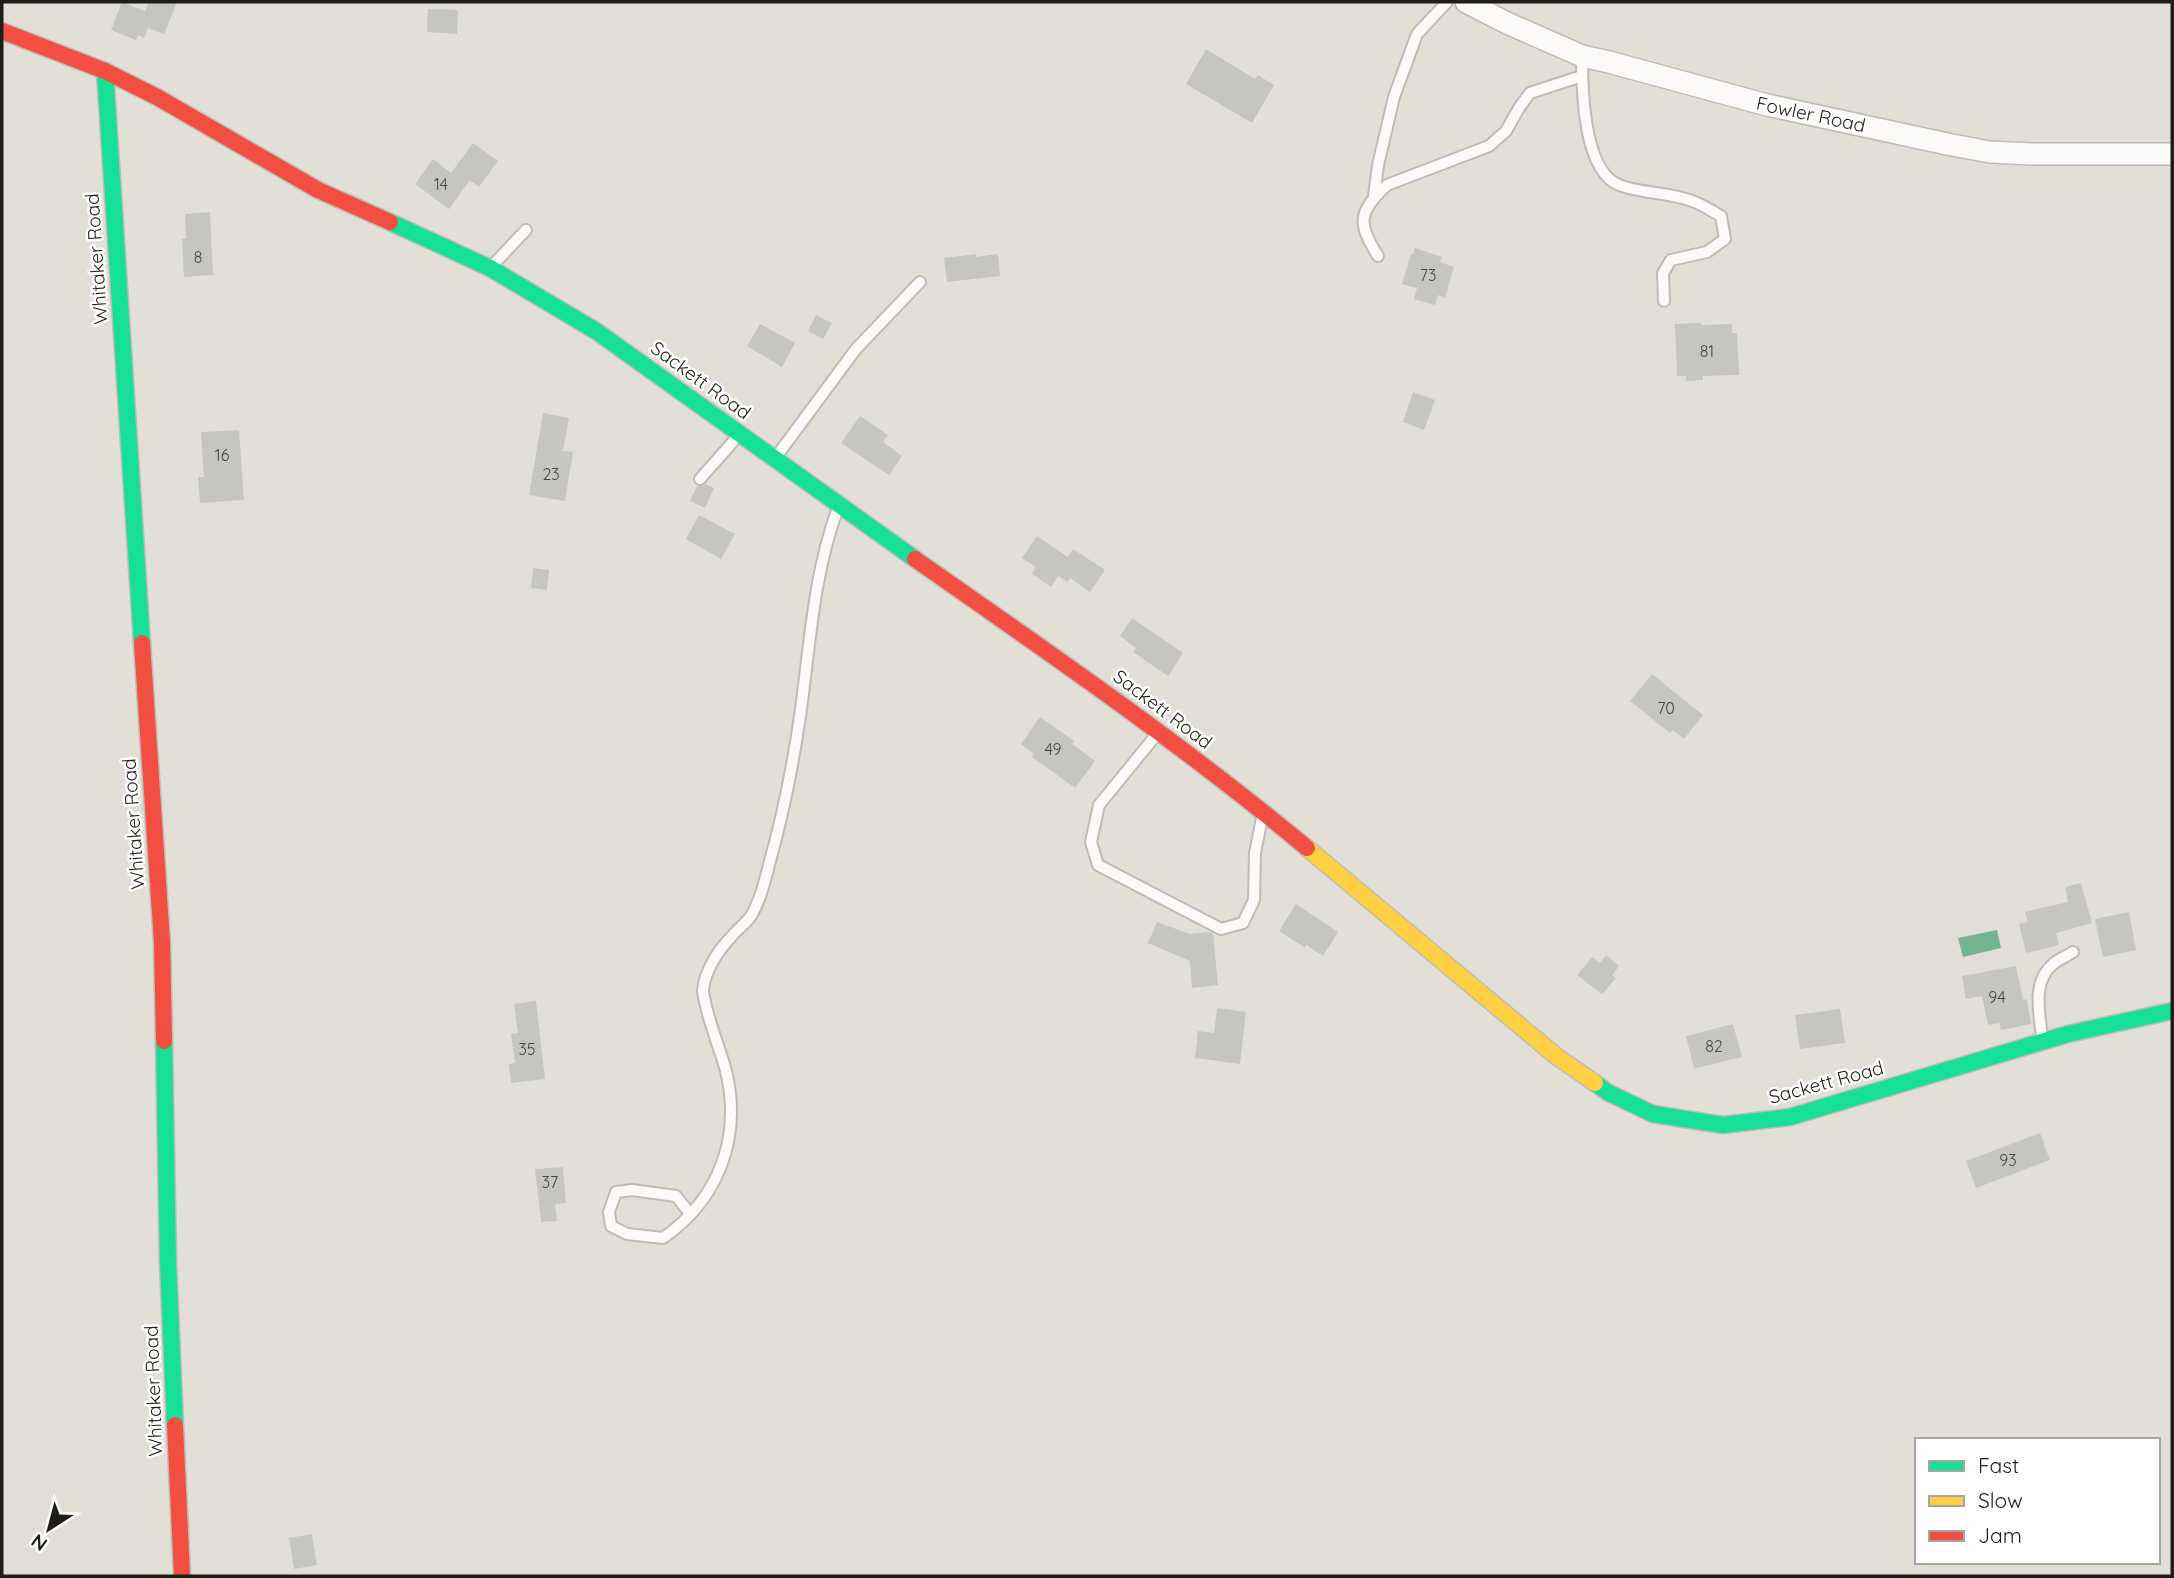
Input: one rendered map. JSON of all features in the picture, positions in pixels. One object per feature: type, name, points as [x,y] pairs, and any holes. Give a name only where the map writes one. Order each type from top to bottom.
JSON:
[{"type":"street","name":"Fowler Road","points":[[1466,2],[1582,66],[1977,150],[2054,155],[2172,155]]},
{"type":"street","name":"Sackett Road","points":[[2,31],[105,71],[318,190],[490,268],[596,331],[839,506],[1132,710],[1263,811],[1556,1056],[1609,1093],[1653,1114],[1723,1125],[1790,1117],[2042,1041],[2172,1012]]},
{"type":"street","name":"Whitaker Road","points":[[105,71],[162,942],[168,1262],[182,1576]]},
{"type":"lane","points":[[1374,196],[1378,165],[1394,97],[1417,34],[1447,2]]},
{"type":"lane","points":[[1378,256],[1366,236],[1363,213],[1374,196],[1387,185],[1489,146],[1506,131],[1518,108],[1531,93],[1582,66],[1587,125],[1595,160],[1604,175],[1617,184],[1648,193],[1691,200],[1721,216],[1725,239],[1707,252],[1671,260],[1663,273],[1664,301]]},
{"type":"lane","points":[[490,268],[526,230]]},
{"type":"lane","points":[[774,459],[856,349],[920,282]]},
{"type":"lane","points":[[700,479],[740,434]]},
{"type":"lane","points":[[690,1214],[676,1196],[632,1190],[616,1192],[609,1212],[611,1226],[627,1234],[663,1238],[679,1227],[703,1200],[724,1164],[732,1123],[726,1073],[709,1023],[703,991],[711,964],[730,937],[750,918],[761,894],[779,828],[800,718],[816,590],[829,533],[839,506]]},
{"type":"lane","points":[[1158,732],[1099,805],[1091,842],[1098,865],[1221,929],[1243,923],[1254,900],[1255,853],[1263,811]]},
{"type":"lane","points":[[2042,1041],[2039,982],[2052,964],[2073,952]]},
{"type":"shaded area","points":[[1997,930],[2001,948],[1963,957],[1958,938]]},
{"type":"building","points":[[122,2],[145,11],[149,2],[177,2],[164,34],[148,28],[144,38],[138,35],[136,40],[111,30]]},
{"type":"building","points":[[428,9],[458,10],[457,34],[427,32]]},
{"type":"building","points":[[1206,49],[1255,79],[1258,75],[1274,85],[1252,123],[1186,84]]},
{"type":"building","points":[[473,143],[498,161],[479,187],[470,180],[449,209],[415,184],[433,159],[451,173]]},
{"type":"building","points":[[210,212],[213,275],[184,277],[182,239],[186,239],[185,214]]},
{"type":"building","points":[[1415,248],[1442,257],[1440,262],[1454,267],[1445,298],[1438,295],[1435,305],[1414,299],[1417,288],[1402,284]]},
{"type":"building","points":[[976,254],[976,257],[998,254],[1000,276],[947,282],[944,258]]},
{"type":"building","points":[[816,315],[832,323],[823,339],[808,331]]},
{"type":"building","points":[[760,324],[795,343],[782,367],[747,346]]},
{"type":"building","points":[[1675,324],[1732,324],[1732,333],[1737,333],[1739,375],[1703,376],[1703,380],[1686,381],[1686,376],[1677,376]]},
{"type":"building","points":[[1413,392],[1435,400],[1424,430],[1403,422]]},
{"type":"building","points":[[543,413],[569,418],[563,451],[573,452],[565,501],[529,495]]},
{"type":"building","points":[[860,416],[888,435],[883,442],[902,456],[889,475],[841,443]]},
{"type":"building","points":[[239,430],[244,500],[200,503],[198,477],[204,477],[201,432]]},
{"type":"building","points":[[706,484],[714,488],[705,508],[690,501],[697,486]]},
{"type":"building","points":[[699,515],[735,534],[721,559],[686,539]]},
{"type":"building","points":[[1037,536],[1068,557],[1073,549],[1105,570],[1090,592],[1070,578],[1068,582],[1058,576],[1051,587],[1032,574],[1036,567],[1022,558]]},
{"type":"building","points":[[533,568],[549,570],[547,590],[531,588]]},
{"type":"building","points":[[1132,618],[1183,653],[1168,676],[1133,652],[1136,648],[1120,636]]},
{"type":"building","points":[[1652,674],[1703,715],[1684,739],[1673,730],[1670,733],[1630,701]]},
{"type":"building","points":[[1040,717],[1074,741],[1072,744],[1095,761],[1075,788],[1032,757],[1034,754],[1021,744]]},
{"type":"building","points":[[2081,883],[2092,923],[2056,933],[2059,945],[2026,953],[2019,924],[2028,922],[2025,912],[2068,902],[2065,887]]},
{"type":"building","points":[[1296,904],[1338,932],[1323,956],[1279,931]]},
{"type":"building","points":[[2129,912],[2136,950],[2103,957],[2095,919]]},
{"type":"building","points":[[1157,922],[1190,934],[1213,934],[1218,985],[1192,988],[1190,961],[1148,943]]},
{"type":"building","points":[[1606,955],[1619,966],[1612,975],[1616,978],[1602,994],[1577,975],[1592,957],[1600,963]]},
{"type":"building","points":[[2016,966],[2023,1000],[2027,999],[2031,1024],[2001,1030],[1999,1023],[1988,1025],[1982,996],[1966,999],[1962,976]]},
{"type":"building","points":[[536,1001],[545,1079],[511,1083],[509,1064],[515,1063],[511,1034],[518,1033],[514,1004]]},
{"type":"building","points":[[1217,1008],[1246,1012],[1240,1064],[1195,1058],[1198,1031],[1214,1033]]},
{"type":"building","points":[[1840,1009],[1845,1043],[1800,1049],[1795,1015]]},
{"type":"building","points":[[1733,1024],[1742,1057],[1694,1069],[1686,1036]]},
{"type":"building","points":[[2040,1133],[2050,1160],[1976,1188],[1966,1161]]},
{"type":"building","points":[[563,1167],[566,1203],[555,1204],[557,1221],[541,1222],[535,1169]]},
{"type":"building","points":[[312,1534],[317,1565],[294,1569],[289,1538]]},
{"type":"traffic: fast","points":[[105,71],[142,643]]},
{"type":"traffic: fast","points":[[390,222],[490,268],[596,331],[915,559]]},
{"type":"traffic: fast","points":[[1595,1083],[1609,1093],[1653,1114],[1723,1125],[1790,1117],[2068,1034],[2172,1011]]},
{"type":"traffic: fast","points":[[164,1041],[168,1262],[175,1425]]},
{"type":"traffic: slow","points":[[1307,848],[1556,1056],[1595,1083]]},
{"type":"traffic: jam","points":[[2,31],[105,71],[157,97],[318,190],[390,222]]},
{"type":"traffic: jam","points":[[915,559],[1163,735],[1307,848]]},
{"type":"traffic: jam","points":[[142,643],[162,942],[164,1041]]},
{"type":"traffic: jam","points":[[175,1425],[182,1576]]}]
